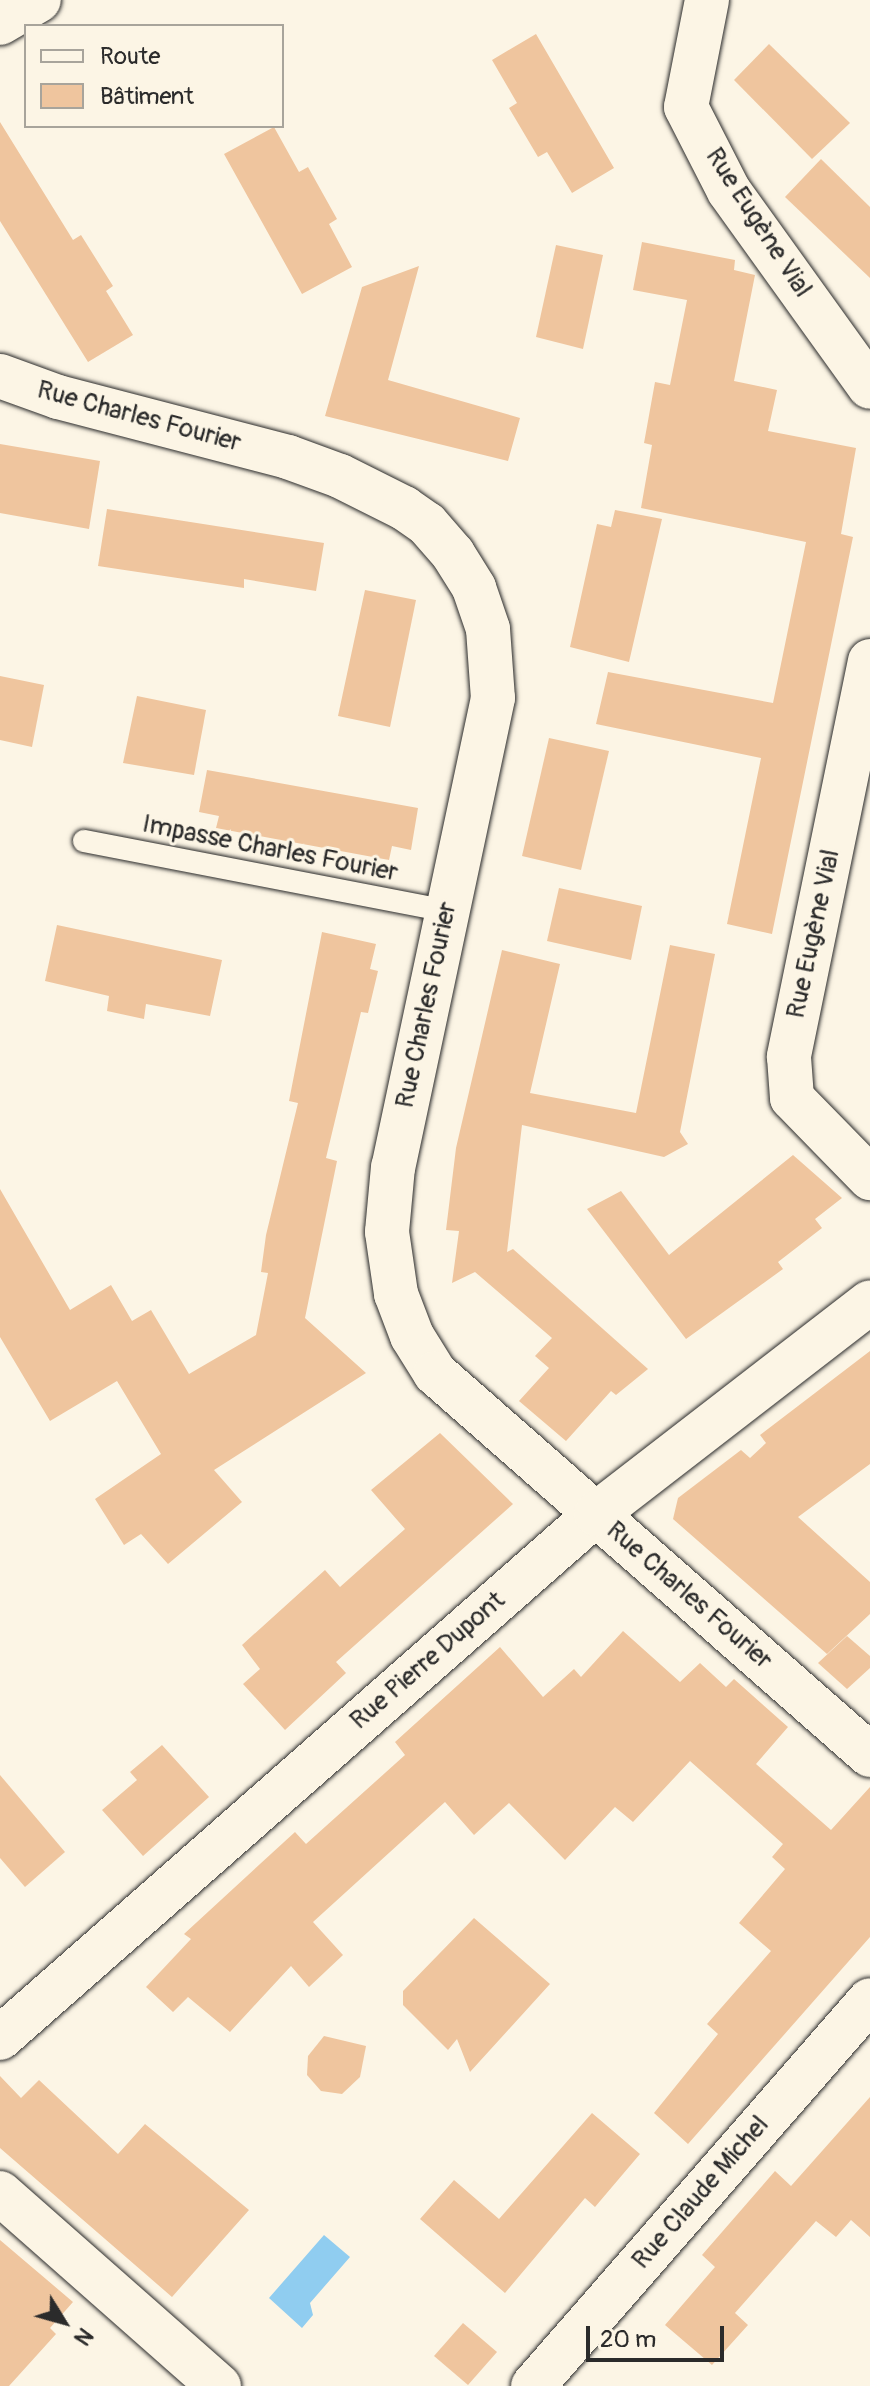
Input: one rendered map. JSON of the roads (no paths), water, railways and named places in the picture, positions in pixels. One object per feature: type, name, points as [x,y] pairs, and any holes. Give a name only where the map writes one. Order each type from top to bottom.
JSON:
[{"type":"street","points":[[0,23],[39,0]]},
{"type":"street","name":"Rue Eugène Vial","points":[[707,0],[686,107],[729,191],[870,387]]},
{"type":"street","name":"Rue Charles Fourier","points":[[0,376],[58,397],[288,457],[340,476],[404,508],[427,524],[453,554],[474,588],[488,629],[493,698],[393,1167],[387,1232],[396,1294],[412,1336],[435,1373],[870,1755]]},
{"type":"street","name":"Rue Eugène Vial","points":[[870,661],[789,1057],[792,1098],[870,1178]]},
{"type":"street","name":"Rue Pierre Dupont","points":[[0,2038],[596,1514],[870,1302]]},
{"type":"street","name":"Rue Claude Michel","points":[[533,2386],[870,2000]]},
{"type":"street","points":[[0,2193],[219,2386]]},
{"type":"lane","name":"Impasse Charles Fourier","points":[[84,841],[446,911]]},
{"type":"water","points":[[324,2235],[350,2257],[310,2303],[313,2315],[302,2328],[269,2298]]}]
